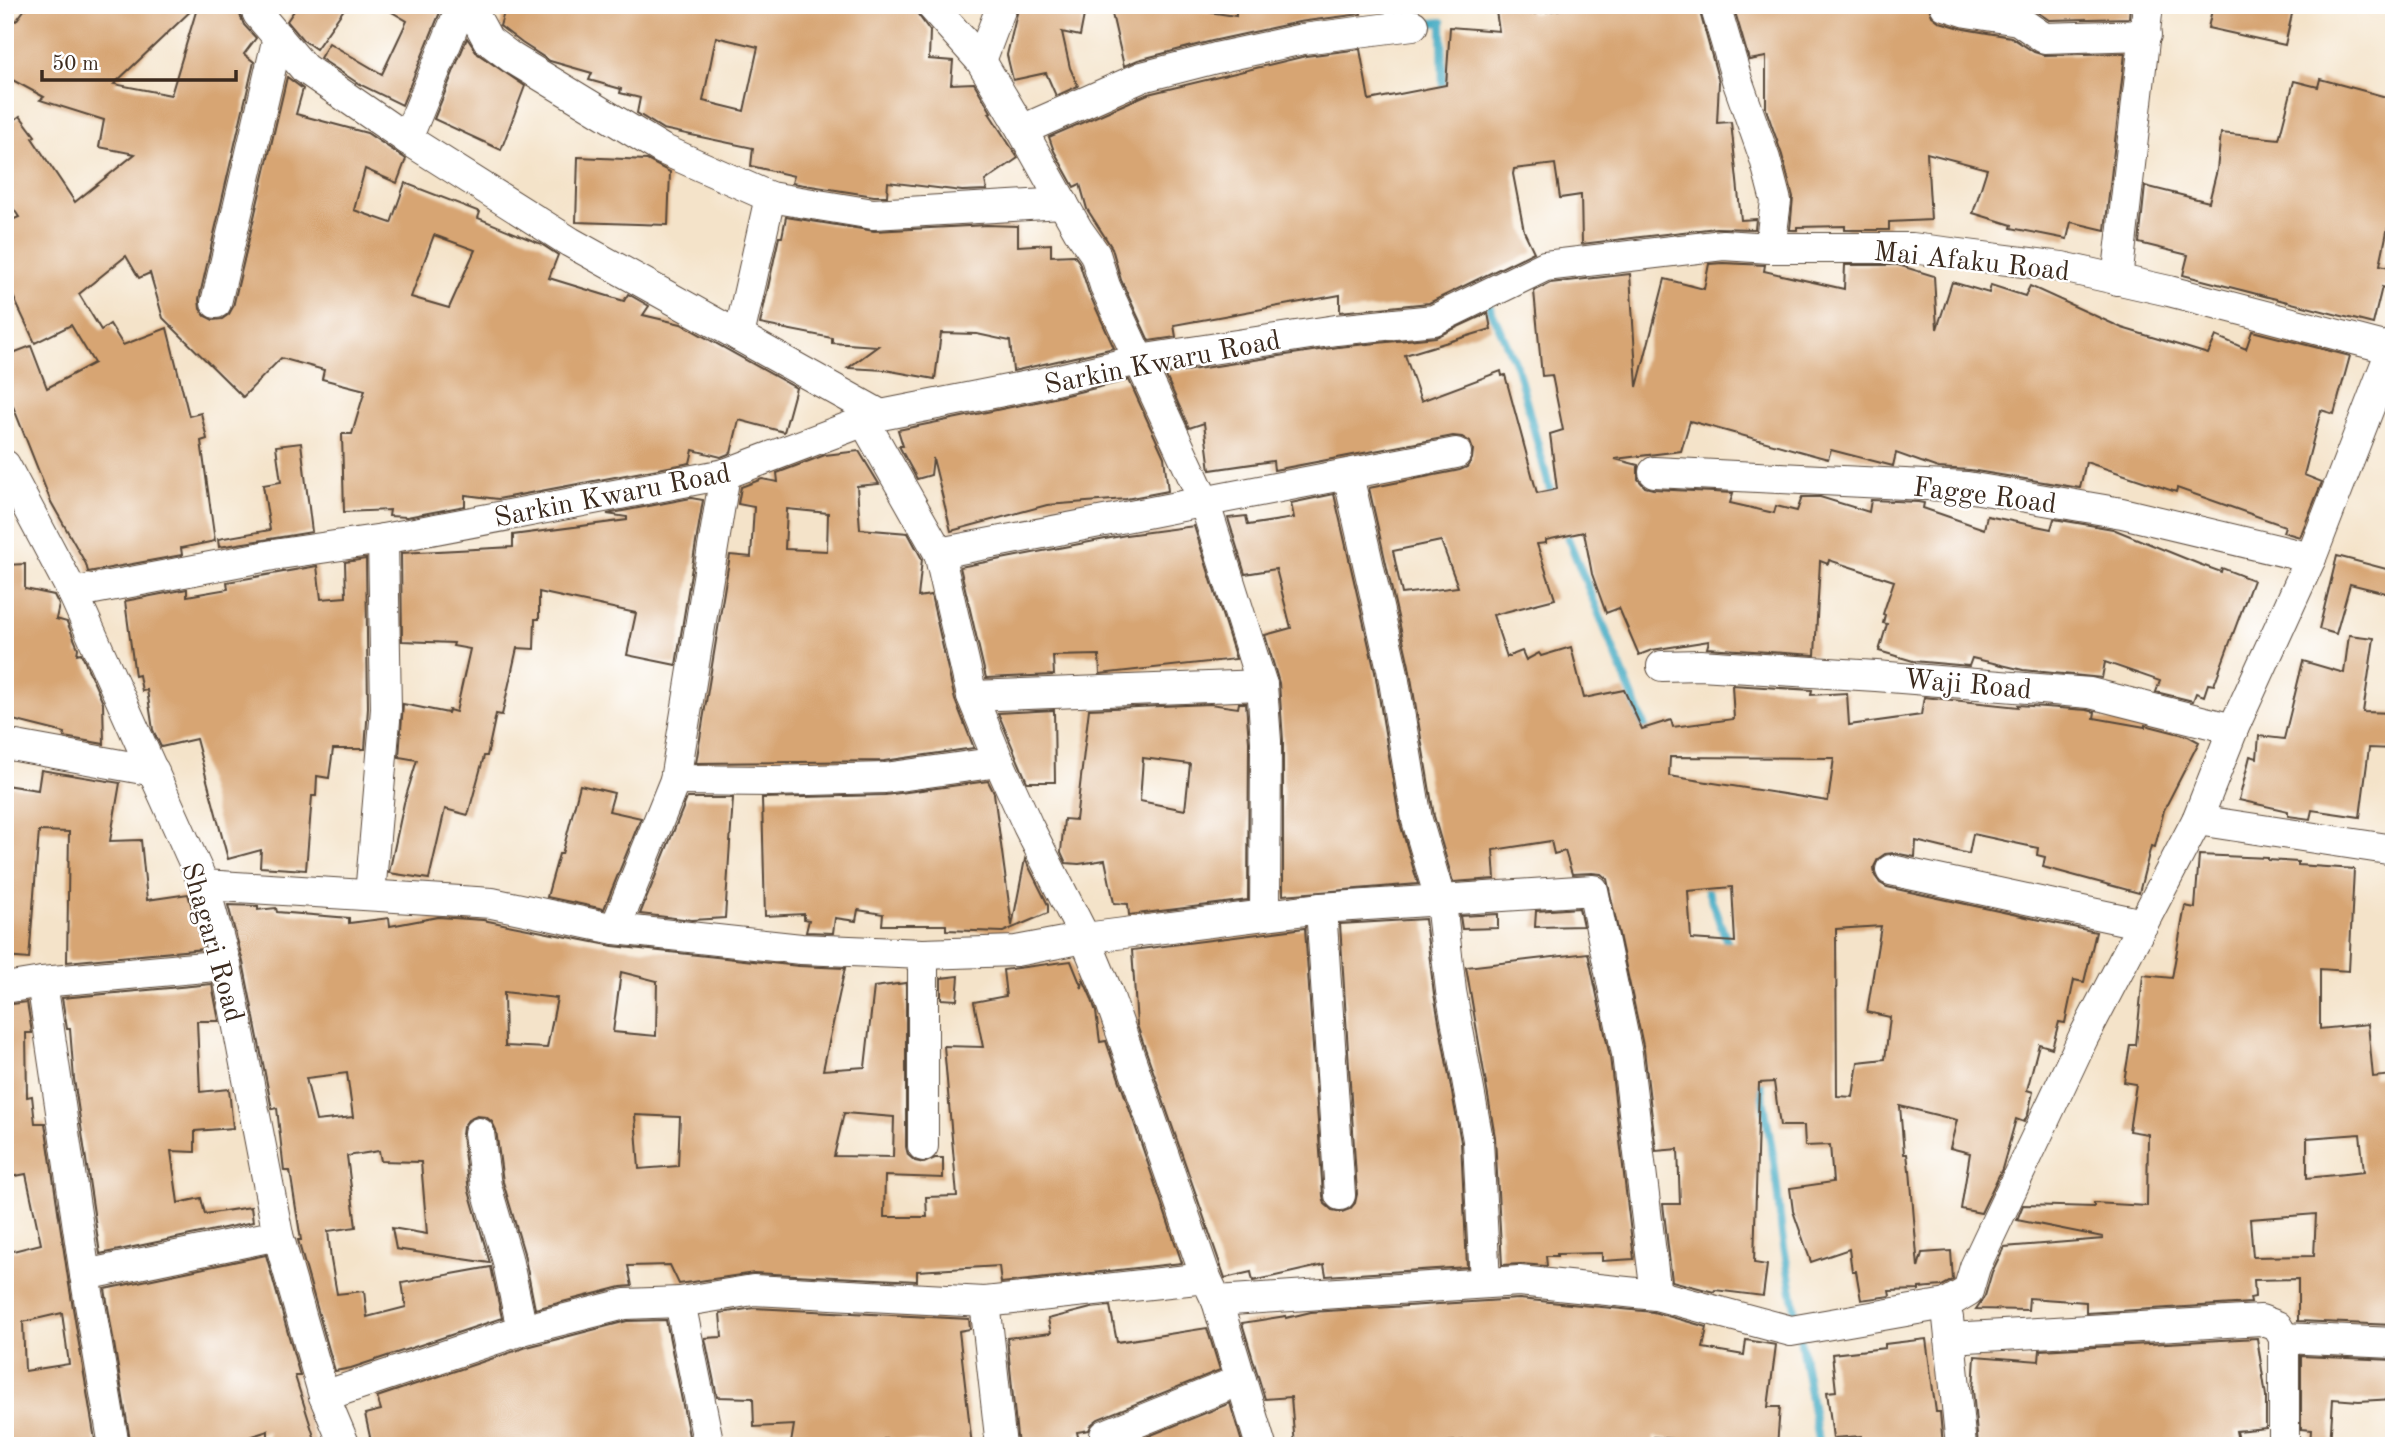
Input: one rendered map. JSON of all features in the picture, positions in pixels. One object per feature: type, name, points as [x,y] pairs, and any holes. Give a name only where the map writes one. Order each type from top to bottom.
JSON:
[{"type":"street","points":[[254,5],[304,68],[407,139],[570,242],[739,336],[872,418],[939,553],[972,696],[999,762],[1028,826],[1086,938],[1107,991],[1212,1290],[1261,1446]]},
{"type":"street","points":[[407,139],[462,5]]},
{"type":"street","points":[[470,5],[488,40],[512,58],[662,149],[771,197],[873,214],[1063,203]]},
{"type":"street","points":[[931,5],[981,61],[1095,254],[1105,286],[1204,500],[1262,685],[1266,741],[1265,915]]},
{"type":"street","points":[[981,61],[1002,5]]},
{"type":"street","points":[[1715,5],[1776,201],[1770,248]]},
{"type":"street","points":[[1945,5],[1967,12],[2018,20],[2044,38],[2146,35]]},
{"type":"street","points":[[2117,280],[2148,5]]},
{"type":"street","points":[[1023,130],[1142,77],[1303,39],[1413,25]]},
{"type":"street","points":[[216,303],[278,37]]},
{"type":"street","points":[[739,336],[771,197]]},
{"type":"street","name":"Mai Afaku Road","points":[[1485,295],[1545,266],[1723,245],[1770,248],[1912,247],[2062,267],[2393,346]]},
{"type":"street","name":"Sarkin Kwaru Road","points":[[73,593],[273,555],[383,539],[725,474],[872,418],[1139,360],[1336,330],[1434,320],[1485,295]]},
{"type":"street","points":[[324,1396],[522,1330],[625,1304],[680,1302],[753,1290],[985,1302],[1212,1290],[1519,1281],[1656,1295],[1802,1329],[1946,1304],[1968,1291],[1975,1267],[2083,1038],[2197,820],[2233,729],[2311,558],[2393,346]]},
{"type":"street","points":[[939,553],[1456,453]]},
{"type":"street","name":"Shagari Road","points":[[5,465],[73,593],[204,886],[226,965],[278,1235],[324,1396],[345,1446]]},
{"type":"street","name":"Fagge Road","points":[[1654,472],[1967,487],[2122,513],[2311,558]]},
{"type":"street","points":[[615,929],[675,780],[725,474]]},
{"type":"street","points":[[1348,475],[1392,669],[1417,820],[1441,902],[1451,991],[1478,1140],[1485,1283]]},
{"type":"street","points":[[370,895],[386,709],[383,539]]},
{"type":"street","name":"Waji Road","points":[[1661,666],[1700,665],[1876,676],[2090,693],[2233,729]]},
{"type":"street","points":[[972,696],[1262,685]]},
{"type":"street","points":[[5,744],[154,771]]},
{"type":"street","points":[[675,780],[885,778],[999,762]]},
{"type":"street","points":[[2197,820],[2393,854]]},
{"type":"street","points":[[1891,870],[2143,924]]},
{"type":"street","points":[[204,886],[492,904],[615,929],[802,949],[923,954],[1016,951],[1086,938],[1321,908],[1593,890],[1627,1054],[1656,1295]]},
{"type":"street","points":[[1321,908],[1340,1195]]},
{"type":"street","points":[[923,954],[923,1146]]},
{"type":"street","points":[[5,988],[42,982],[226,965]]},
{"type":"street","points":[[42,982],[85,1275],[114,1446]]},
{"type":"street","points":[[479,1133],[486,1186],[507,1258],[522,1330]]},
{"type":"street","points":[[85,1275],[278,1235]]},
{"type":"street","points":[[680,1302],[709,1446]]},
{"type":"street","points":[[985,1302],[1001,1446]]},
{"type":"street","points":[[1946,1304],[1961,1446]]},
{"type":"street","points":[[1950,1338],[2261,1320],[2277,1326],[2284,1338],[2284,1446]]},
{"type":"street","points":[[2284,1338],[2394,1343]]},
{"type":"street","points":[[1110,1446],[1105,1435],[1241,1380]]},
{"type":"building","points":[[28,5],[197,5],[114,84],[171,95],[198,5],[231,5],[238,10],[244,25],[256,38],[244,54],[254,62],[199,299],[200,309],[205,316],[213,320],[222,319],[233,307],[287,77],[303,89],[296,114],[367,133],[406,159],[397,183],[365,169],[354,210],[391,223],[405,183],[480,212],[478,218],[541,244],[558,255],[549,278],[624,301],[628,294],[649,306],[643,315],[681,324],[796,388],[784,432],[739,420],[731,453],[721,457],[693,450],[690,463],[498,499],[465,495],[465,506],[407,517],[389,516],[390,510],[344,512],[342,434],[352,434],[365,390],[322,379],[324,370],[281,358],[243,397],[163,318],[150,273],[139,278],[126,256],[79,294],[101,330],[110,324],[123,345],[167,328],[189,416],[201,413],[207,439],[201,441],[215,541],[181,548],[182,555],[88,572],[51,502],[5,386],[5,356],[31,346],[47,388],[94,363],[71,325],[35,343],[5,279],[5,223],[19,217],[5,196],[5,127],[20,116],[75,202],[135,154],[99,147],[104,120],[40,100],[44,97],[5,76],[5,15],[16,21]],"holes":[[[434,235],[475,250],[449,308],[411,297]]]},
{"type":"building","points":[[298,5],[347,5],[316,49],[303,40],[287,21]]},
{"type":"building","points":[[380,5],[443,5],[402,105],[359,84],[320,58],[329,43],[382,74],[407,21]]},
{"type":"building","points":[[506,5],[896,5],[914,9],[930,31],[929,59],[953,61],[951,84],[974,83],[991,112],[989,113],[1018,158],[985,181],[987,190],[962,191],[888,182],[887,196],[874,196],[792,183],[794,176],[751,166],[753,148],[663,129],[637,113],[640,98],[620,93],[621,89],[589,80],[592,73],[550,61],[500,26]],"holes":[[[716,37],[758,47],[744,111],[703,101]]]},
{"type":"building","points":[[1019,5],[1086,5],[1080,36],[1062,32],[1070,68],[1078,86],[1056,96],[1046,73],[1013,80],[1007,55]]},
{"type":"building","points":[[1110,5],[1189,5],[1188,9],[1236,16],[1236,5],[1360,5],[1361,14],[1299,22],[1212,41],[1124,66]]},
{"type":"building","points":[[1495,5],[1529,5],[1531,14],[1584,5],[1698,5],[1719,82],[1717,123],[1731,122],[1741,220],[1756,219],[1755,229],[1716,228],[1582,244],[1581,195],[1560,198],[1555,164],[1514,169],[1524,231],[1534,252],[1429,303],[1340,312],[1340,295],[1174,325],[1176,337],[1149,341],[1121,280],[1112,248],[1087,209],[1080,184],[1074,187],[1049,137],[1148,94],[1306,56],[1360,49],[1369,100],[1446,85],[1450,27],[1499,31]]},
{"type":"building","points":[[1733,5],[1928,5],[1932,16],[1940,22],[2011,37],[2034,52],[2044,55],[2125,53],[2105,230],[2071,222],[2067,239],[2011,228],[2012,225],[1973,213],[1987,169],[1927,153],[1931,220],[1889,222],[1889,230],[1845,230],[1845,226],[1797,227],[1797,230],[1790,230],[1793,197],[1766,109],[1766,57],[1749,60]]},
{"type":"building","points":[[2027,5],[2130,5],[2129,18],[2049,20]]},
{"type":"building","points":[[2213,5],[2294,5],[2285,45],[2208,28]]},
{"type":"building","points":[[467,38],[478,54],[525,86],[501,150],[434,119]]},
{"type":"building","points":[[2320,79],[2394,99],[2394,198],[2380,265],[2394,268],[2394,290],[2382,287],[2373,324],[2183,275],[2188,255],[2139,243],[2145,186],[2209,202],[2217,170],[2221,133],[2279,139],[2294,81],[2318,87]]},
{"type":"building","points":[[578,157],[647,160],[670,172],[668,225],[576,222]]},
{"type":"building","points":[[786,217],[874,231],[1018,226],[1018,246],[1051,244],[1051,256],[1074,255],[1114,348],[1013,371],[1010,341],[977,334],[941,333],[935,379],[885,370],[848,368],[878,346],[832,343],[832,338],[760,324]]},
{"type":"building","points":[[1709,264],[1765,265],[1764,271],[1844,289],[1845,265],[1898,265],[1934,276],[1937,329],[1952,282],[1989,293],[1991,285],[2025,296],[2030,286],[2122,328],[2208,354],[2216,336],[2246,349],[2252,331],[2350,356],[2334,414],[2321,410],[2304,475],[2322,482],[2300,537],[2283,532],[2285,526],[2177,488],[2176,492],[2086,462],[2080,488],[1970,470],[1938,468],[1896,453],[1893,466],[1831,450],[1828,459],[1690,421],[1681,451],[1615,459],[1638,465],[1638,479],[1645,487],[1733,493],[1730,503],[1774,513],[1776,506],[1797,511],[1802,497],[1820,497],[1869,512],[1871,500],[1924,503],[1923,508],[1984,529],[1987,516],[2051,529],[2054,519],[2113,529],[2199,564],[2221,572],[2222,568],[2253,580],[2214,685],[2208,684],[2204,696],[2196,693],[2193,701],[2156,692],[2160,681],[2105,662],[2102,678],[2023,670],[1972,658],[1969,666],[1913,661],[1879,651],[1887,624],[1883,623],[1883,614],[1894,581],[1829,560],[1828,564],[1820,561],[1815,655],[1707,648],[1709,641],[1652,650],[1639,655],[1619,608],[1606,613],[1592,574],[1584,532],[1537,544],[1555,599],[1493,615],[1507,657],[1522,651],[1526,660],[1539,653],[1541,656],[1571,647],[1584,698],[1624,690],[1642,729],[1671,720],[1673,727],[1734,719],[1732,685],[1812,690],[1811,695],[1847,693],[1849,725],[1921,715],[1924,697],[2018,707],[2087,710],[2095,712],[2094,718],[2145,725],[2188,736],[2199,742],[2164,810],[2139,893],[2043,867],[2045,857],[2037,855],[2038,848],[1973,834],[1969,854],[1916,841],[1915,857],[1885,854],[1878,859],[1874,867],[1875,876],[1887,887],[2096,932],[2084,982],[2074,980],[2065,1023],[2059,1022],[2052,1048],[2039,1044],[2027,1090],[2033,1092],[2028,1114],[2024,1122],[2016,1119],[2002,1169],[1981,1213],[1961,1209],[1970,1153],[1950,1148],[1957,1120],[1900,1106],[1904,1154],[1907,1154],[1910,1170],[1918,1268],[1922,1253],[1951,1251],[1953,1280],[1942,1286],[1889,1291],[1890,1296],[1861,1300],[1856,1271],[1852,1271],[1849,1249],[1811,1262],[1793,1211],[1790,1188],[1833,1182],[1830,1145],[1805,1146],[1804,1126],[1780,1126],[1774,1082],[1759,1083],[1754,1263],[1767,1265],[1763,1296],[1714,1292],[1672,1281],[1663,1204],[1680,1204],[1678,1149],[1656,1151],[1644,1050],[1607,879],[1601,874],[1572,874],[1565,851],[1554,854],[1551,841],[1493,850],[1495,879],[1453,882],[1434,816],[1409,666],[1369,488],[1467,467],[1472,459],[1470,442],[1453,436],[1274,470],[1273,461],[1210,470],[1204,423],[1189,428],[1165,374],[1338,347],[1436,337],[1488,313],[1491,329],[1405,355],[1421,401],[1501,371],[1502,376],[1505,375],[1537,493],[1557,489],[1550,434],[1563,430],[1552,375],[1542,376],[1534,291],[1550,283],[1630,274],[1637,387],[1665,279],[1704,289]],"holes":[[[1441,541],[1458,587],[1402,594],[1393,551]],[[1670,757],[1834,758],[1828,801],[1669,776]],[[1732,887],[1735,942],[1691,939],[1688,891]],[[1881,926],[1867,1012],[1890,1017],[1885,1059],[1858,1062],[1853,1097],[1837,1096],[1836,929]]]},
{"type":"building","points":[[1129,380],[1164,457],[1168,491],[1126,499],[1047,505],[951,531],[933,458],[931,475],[917,479],[899,446],[903,446],[898,430]]},
{"type":"building","points":[[301,443],[312,532],[219,547],[218,539],[270,530],[263,485],[281,482],[276,446]]},
{"type":"building","points":[[859,451],[879,484],[857,486],[860,529],[908,533],[922,559],[918,597],[931,595],[955,700],[974,748],[884,761],[696,763],[730,555],[751,557],[754,507],[738,504],[741,487],[762,479],[778,482],[777,473],[825,455]],"holes":[[[787,509],[828,513],[827,551],[785,549]]]},
{"type":"building","points":[[1334,494],[1375,672],[1400,823],[1418,884],[1283,895],[1283,740],[1279,683],[1265,635],[1291,628],[1276,569],[1245,574],[1228,518],[1246,516],[1248,525],[1294,518],[1291,503]]},
{"type":"building","points":[[691,498],[703,500],[676,665],[627,655],[636,613],[539,592],[539,619],[535,619],[534,649],[517,648],[502,715],[496,714],[487,756],[484,756],[468,815],[445,809],[429,879],[389,873],[404,803],[417,760],[399,757],[403,704],[448,713],[449,710],[456,712],[470,649],[453,646],[454,643],[402,641],[401,553],[513,547],[513,535],[627,520],[627,517],[607,514]]},
{"type":"building","points":[[1194,526],[1236,659],[1100,674],[1099,655],[1053,656],[1054,675],[986,678],[960,567],[1126,535]]},
{"type":"building","points":[[2337,556],[2394,571],[2394,595],[2350,584],[2336,634],[2319,629]]},
{"type":"building","points":[[366,559],[368,708],[365,749],[333,749],[329,778],[317,776],[316,796],[312,796],[306,870],[260,867],[261,850],[228,859],[196,739],[161,747],[153,730],[147,690],[142,691],[139,675],[135,676],[125,601],[187,589],[187,596],[228,589],[227,582],[317,566],[321,599],[346,597],[345,562]]},
{"type":"building","points":[[25,564],[25,589],[54,595],[59,605],[56,619],[67,622],[78,648],[77,654],[81,653],[103,703],[104,744],[64,737],[65,733],[5,718],[5,565]]},
{"type":"building","points":[[2349,635],[2374,638],[2363,712],[2394,713],[2394,749],[2369,748],[2360,817],[2312,810],[2310,819],[2288,816],[2288,811],[2239,800],[2250,756],[2257,758],[2259,736],[2284,739],[2303,661],[2344,673]]},
{"type":"building","points":[[1239,703],[1246,703],[1249,742],[1248,900],[1129,915],[1128,904],[1114,903],[1105,860],[1066,863],[1061,852],[1064,819],[1076,820],[1089,709],[1210,704],[1238,708]],"holes":[[[1143,758],[1190,764],[1185,810],[1140,801]]]},
{"type":"building","points":[[1054,710],[1055,782],[1027,782],[998,713]]},
{"type":"building","points":[[41,770],[120,783],[110,841],[141,840],[147,900],[188,894],[204,949],[67,962],[69,832],[39,831],[29,959],[5,957],[5,785],[38,790]]},
{"type":"building","points":[[988,781],[994,793],[1012,926],[1025,859],[1048,905],[1048,913],[1003,932],[946,930],[946,925],[882,925],[883,914],[858,910],[856,921],[835,918],[833,933],[806,932],[809,920],[804,919],[804,914],[765,916],[762,798],[885,795]]},
{"type":"building","points":[[580,785],[614,793],[609,811],[641,818],[604,909],[547,897],[559,854],[562,854]]},
{"type":"building","points":[[687,798],[733,798],[725,918],[692,920],[640,914]]},
{"type":"building","points":[[2199,855],[2268,858],[2298,862],[2298,865],[2354,869],[2349,971],[2320,969],[2320,1029],[2368,1024],[2373,1077],[2394,1075],[2394,1325],[2298,1321],[2298,1279],[2254,1280],[2255,1297],[2250,1298],[2251,1303],[2086,1313],[2086,1302],[2029,1298],[2028,1310],[1976,1309],[1985,1296],[1992,1272],[2004,1247],[2103,1239],[2017,1220],[2023,1205],[2094,1207],[2094,1203],[2147,1206],[2148,1134],[2129,1131],[2136,1084],[2124,1082],[2130,1045],[2136,1045],[2143,975],[2172,978],[2185,906],[2195,908]],"holes":[[[2360,1134],[2364,1172],[2307,1178],[2307,1138]],[[2316,1214],[2314,1256],[2253,1257],[2250,1219]]]},
{"type":"building","points":[[228,905],[258,906],[258,910],[276,908],[277,912],[349,918],[349,923],[389,918],[390,926],[438,917],[483,920],[613,946],[799,966],[845,968],[823,1070],[865,1067],[874,987],[906,983],[906,1147],[908,1155],[915,1161],[924,1163],[943,1158],[943,1178],[885,1176],[884,1217],[927,1217],[926,1197],[957,1196],[944,1046],[983,1047],[974,1002],[1006,996],[1003,970],[1071,961],[1082,988],[1083,979],[1091,997],[1100,1042],[1106,1041],[1182,1263],[1001,1283],[999,1266],[917,1271],[917,1281],[754,1273],[679,1284],[670,1265],[628,1266],[632,1286],[535,1309],[524,1253],[503,1182],[496,1130],[486,1117],[477,1116],[468,1120],[462,1135],[469,1191],[490,1263],[396,1249],[392,1228],[427,1234],[421,1162],[381,1161],[379,1151],[347,1156],[356,1227],[328,1231],[331,1260],[337,1294],[364,1291],[367,1317],[406,1307],[402,1283],[491,1267],[502,1318],[335,1371],[298,1240],[301,1240],[290,1171],[284,1171],[277,1108],[272,1109],[243,962]],"holes":[[[621,972],[657,981],[656,1036],[613,1032]],[[504,992],[557,998],[547,1048],[505,1046]],[[347,1073],[353,1117],[316,1121],[306,1078]],[[844,1113],[894,1117],[893,1157],[834,1156]],[[635,1115],[680,1117],[678,1166],[639,1169]]]},
{"type":"building","points":[[1579,908],[1583,926],[1535,927],[1536,911]]},
{"type":"building","points":[[1498,914],[1498,928],[1462,929],[1460,916]]},
{"type":"building","points":[[1425,919],[1434,994],[1461,1142],[1467,1267],[1326,1276],[1324,1265],[1253,1281],[1251,1272],[1225,1278],[1137,1025],[1132,950],[1305,928],[1323,1196],[1325,1204],[1332,1210],[1342,1212],[1355,1203],[1357,1194],[1340,924]]},
{"type":"building","points":[[1588,953],[1610,1057],[1634,1259],[1602,1261],[1602,1253],[1557,1254],[1546,1256],[1547,1266],[1502,1265],[1495,1137],[1466,967]]},
{"type":"building","points":[[959,976],[957,1000],[941,999],[941,978]]},
{"type":"building","points":[[212,984],[219,1021],[197,1021],[200,1092],[229,1089],[233,1128],[195,1131],[195,1152],[171,1151],[178,1203],[201,1198],[205,1214],[251,1207],[253,1222],[100,1254],[74,1079],[70,1029],[67,1029],[62,998]]},
{"type":"building","points":[[27,1002],[32,1033],[26,1033],[27,1097],[32,1096],[35,1123],[45,1123],[96,1446],[5,1446],[5,1253],[41,1244],[26,1174],[5,1178],[5,1005]],"holes":[[[62,1313],[69,1364],[25,1371],[23,1322]]]},
{"type":"building","points":[[266,1255],[300,1376],[295,1376],[317,1446],[268,1446],[268,1431],[222,1446],[131,1446],[105,1289]]},
{"type":"building","points":[[1519,1299],[1653,1312],[1707,1327],[1703,1348],[1744,1355],[1746,1340],[1776,1345],[1768,1407],[1780,1407],[1777,1446],[1723,1446],[1724,1444],[1654,1437],[1653,1446],[1492,1446],[1493,1438],[1399,1446],[1295,1446],[1291,1397],[1265,1399],[1242,1323],[1311,1312]]},
{"type":"building","points":[[1110,1306],[1117,1342],[1207,1328],[1220,1370],[1098,1419],[1089,1430],[1077,1432],[1080,1446],[1018,1446],[1007,1338],[1051,1333],[1048,1319]]},
{"type":"building","points":[[754,1308],[969,1319],[970,1329],[959,1331],[972,1446],[939,1446],[939,1443],[884,1439],[884,1446],[808,1446],[791,1443],[794,1425],[754,1427],[753,1398],[717,1397],[705,1338],[722,1337],[720,1313]]},
{"type":"building","points":[[666,1320],[691,1446],[668,1446],[667,1441],[641,1446],[372,1446],[365,1414],[381,1410],[377,1397],[527,1347],[627,1321]]},
{"type":"building","points":[[2257,1338],[2266,1396],[2266,1428],[2236,1431],[2239,1446],[1978,1446],[1973,1390],[1975,1356],[2039,1361],[2040,1350]]},
{"type":"building","points":[[1926,1339],[1936,1412],[1940,1412],[1943,1446],[1862,1446],[1861,1436],[1833,1438],[1827,1392],[1836,1391],[1832,1354],[1885,1348],[1885,1344]]},
{"type":"building","points":[[2301,1356],[2394,1360],[2394,1399],[2333,1399],[2330,1446],[2310,1446],[2311,1430],[2301,1429]]},
{"type":"building","points":[[1230,1403],[1243,1446],[1129,1446],[1129,1444]]},
{"type":"waterway","points":[[1409,5],[1413,25],[1442,22],[1443,96]]},
{"type":"waterway","points":[[1487,301],[1517,367],[1553,501]]},
{"type":"waterway","points":[[1563,526],[1649,737]]},
{"type":"waterway","points":[[1704,880],[1730,950]]},
{"type":"waterway","points":[[1759,1075],[1774,1161],[1782,1235],[1819,1446]]}]
